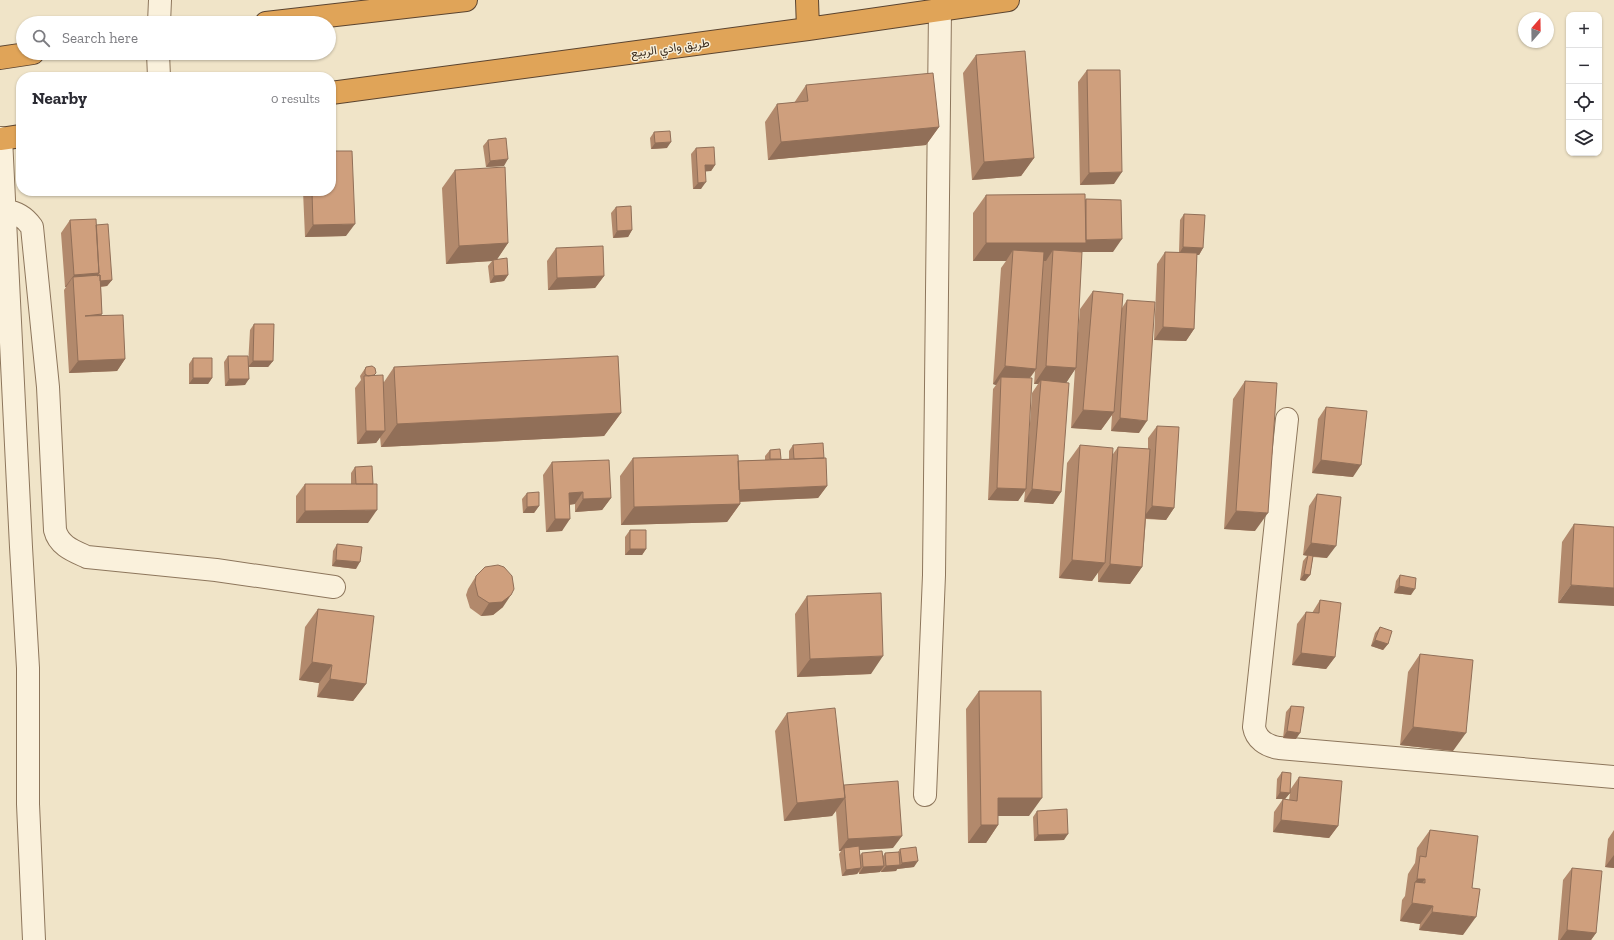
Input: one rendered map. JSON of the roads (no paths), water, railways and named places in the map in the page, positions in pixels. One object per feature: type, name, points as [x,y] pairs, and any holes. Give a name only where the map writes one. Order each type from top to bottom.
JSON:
[{"type":"highway","points":[[327,16],[466,0]]},
{"type":"highway","points":[[807,0],[808,29]]},
{"type":"highway","name":"طريق وادي الربيع","points":[[336,92],[808,29],[1008,0]]},
{"type":"highway","points":[[0,58],[16,56]]},
{"type":"street","points":[[159,16],[160,0]]},
{"type":"street","points":[[925,795],[934,574],[940,9]]},
{"type":"street","points":[[158,60],[159,72]]},
{"type":"street","points":[[7,138],[4,210],[28,668],[28,804],[34,940]]},
{"type":"street","points":[[4,210],[18,214],[32,227],[48,387],[55,530],[61,543],[87,557],[216,570],[334,587]]},
{"type":"street","points":[[1287,419],[1254,727],[1255,734],[1258,738],[1272,747],[1279,748],[1614,777]]}]
